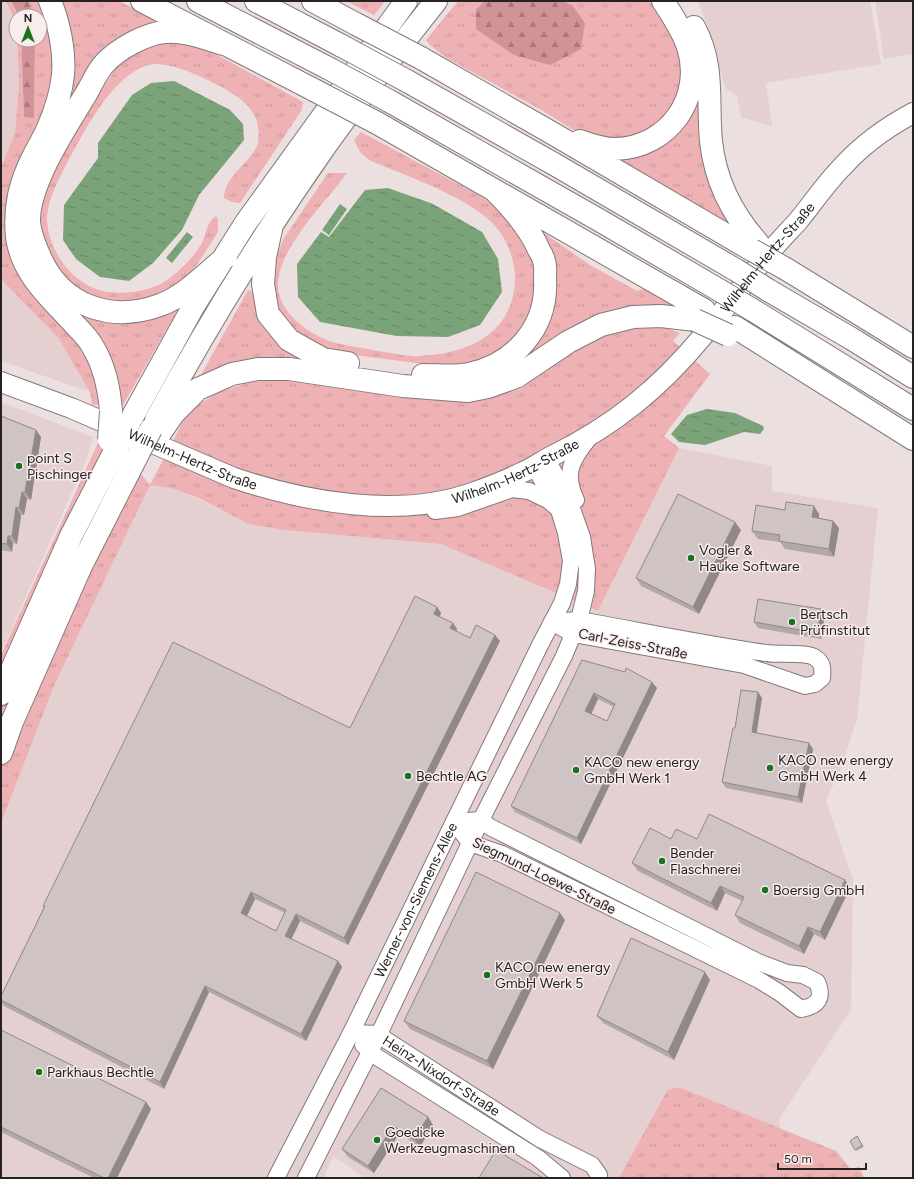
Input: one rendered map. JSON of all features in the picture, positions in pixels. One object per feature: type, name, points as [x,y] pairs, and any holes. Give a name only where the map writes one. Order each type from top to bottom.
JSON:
[{"type":"highway","points":[[50,1],[55,13],[62,47],[63,75],[57,103],[48,129],[33,156],[22,181],[17,199],[17,238],[20,252],[29,272],[39,288],[65,313],[93,346],[102,364],[108,385],[114,442]]},
{"type":"highway","points":[[142,1],[377,123],[496,192],[700,315],[759,343],[913,439]]},
{"type":"highway","points":[[198,1],[392,102],[599,220],[720,290],[913,409]]},
{"type":"highway","points":[[256,1],[407,81],[561,168],[736,270],[913,377]]},
{"type":"highway","points":[[313,1],[421,58],[755,246],[786,270],[913,347]]},
{"type":"highway","points":[[1,694],[72,536],[103,472],[114,442],[130,421],[193,307],[246,224],[406,1]]},
{"type":"highway","points":[[1,753],[15,715],[80,566],[139,455],[155,431],[201,340],[272,225],[326,145],[436,1]]},
{"type":"highway","points":[[552,133],[599,147],[615,149],[644,143],[658,136],[670,127],[686,101],[691,87],[692,72],[688,46],[663,1]]},
{"type":"highway","points":[[681,1],[703,45],[708,63],[711,109],[711,140],[714,164],[721,186],[731,207],[755,246]]},
{"type":"highway","points":[[226,257],[172,300],[155,307],[135,312],[111,312],[85,304],[72,297],[58,285],[46,270],[34,245],[29,220],[32,198],[48,161],[104,63],[124,48],[141,38],[165,32],[180,33],[227,45]]},
{"type":"highway","points":[[272,225],[264,257],[263,284],[268,314],[289,340],[323,359],[413,374],[440,376],[467,374],[497,365],[524,344],[540,317],[544,300],[546,286],[544,260],[533,236],[513,210],[496,192]]},
{"type":"highway","points":[[155,431],[198,389],[232,374],[258,369],[289,369],[404,386],[468,391],[488,387],[516,377],[568,342],[601,325],[633,317],[700,315]]},
{"type":"main road","name":"Wilhelm-Hertz-Straße","points":[[1,382],[71,408],[200,464],[255,485],[305,497],[339,503],[401,505],[429,502],[472,493],[524,472],[592,434],[643,398],[678,365],[702,338],[770,253],[844,165],[877,135],[913,113]]},
{"type":"street","points":[[587,569],[590,555],[588,534],[582,512],[572,490],[570,481],[571,470],[576,455],[592,434]]},
{"type":"street","points":[[540,463],[571,506],[582,537],[587,569]]},
{"type":"street","name":"Werner-von-Siemens-Allee","points":[[276,1178],[351,1033],[540,645],[562,603],[568,584],[571,561],[566,533],[559,510],[540,463]]},
{"type":"street","points":[[401,505],[425,512],[458,508],[512,489],[529,491],[548,500],[559,510]]},
{"type":"street","name":"Werner-von-Siemens-Allee","points":[[306,1178],[379,1034],[481,820],[564,656],[576,627],[586,591],[587,569]]},
{"type":"street","name":"Carl-Zeiss-Straße","points":[[552,622],[746,658]]},
{"type":"street","name":"Siegmund-Loewe-Straße","points":[[481,820],[490,827],[758,962],[787,972],[803,975],[817,982],[821,990],[819,1001],[810,1007],[801,1009],[780,993],[759,980],[502,854],[470,843],[454,822],[481,820]]},
{"type":"street","points":[[636,920],[644,904]]},
{"type":"street","name":"Heinz-Nixdorf-Straße","points":[[351,1033],[379,1034],[386,1040],[540,1139],[592,1165],[598,1175],[598,1178]]},
{"type":"street","name":"Heinz-Nixdorf-Straße","points":[[351,1033],[370,1052],[538,1158],[562,1178]]},
{"type":"shaded area","points":[[1,1],[6,1],[9,8],[8,48],[17,48],[19,83],[15,133],[1,167]]},
{"type":"shaded area","points":[[698,1],[870,1],[881,64],[766,83],[772,126],[741,117],[737,96],[726,89],[706,22]]},
{"type":"shaded area","points":[[875,1],[913,1],[913,54],[884,59]]},
{"type":"shaded area","points":[[1,279],[59,339],[90,392],[1,361]]},
{"type":"shaded area","points":[[1,402],[93,437],[87,458],[1,653]]},
{"type":"shaded area","points":[[679,448],[772,466],[772,491],[878,508],[857,719],[841,768],[826,800],[853,880],[851,1010],[779,1119],[787,1178],[365,1178],[333,1156],[324,1178],[1,1178],[1,823],[54,686],[150,485],[171,488],[201,500],[248,524],[284,530],[441,544],[598,611]]},
{"type":"green space","points":[[6,1],[11,1],[15,8],[9,8]]},
{"type":"green space","points":[[11,1],[29,1],[31,8],[15,8]]},
{"type":"green space","points":[[29,1],[41,1],[43,8],[31,8]]},
{"type":"green space","points":[[60,1],[119,1],[159,22],[69,106]]},
{"type":"green space","points":[[346,1],[385,1],[374,15]]},
{"type":"green space","points":[[458,1],[485,1],[476,9],[572,5],[563,1],[655,1],[674,37],[681,62],[683,80],[678,98],[665,119],[642,135],[622,141],[591,136],[572,129],[543,111],[445,57],[430,45],[426,40]]},
{"type":"green space","points":[[485,1],[563,1],[572,5],[585,23],[581,49],[550,65],[514,55],[476,29],[476,9]]},
{"type":"green space","points":[[48,28],[54,51],[53,78],[49,104],[8,193],[88,352],[106,404],[92,405],[90,392],[59,339],[1,279],[1,167],[15,133],[19,83],[17,48],[21,48],[24,117],[34,117],[35,48],[48,48]]},
{"type":"green space","points":[[167,41],[203,47],[303,102],[301,111],[240,203],[232,202],[224,198],[225,190],[232,177],[253,153],[257,146],[259,137],[256,118],[246,104],[239,98],[208,80],[187,71],[162,64],[148,65],[135,71],[123,80],[111,92],[91,120],[68,161],[52,195],[48,209],[48,229],[55,250],[61,260],[76,278],[96,289],[113,293],[138,291],[156,286],[169,279],[176,273],[195,254],[203,241],[211,220],[216,216],[218,219],[218,232],[196,266],[177,286],[136,305],[106,302],[83,293],[64,278],[43,243],[41,221],[43,193],[79,123],[117,67],[131,54]]},
{"type":"green space","points":[[21,48],[35,48],[34,118],[24,117]]},
{"type":"green space","points":[[698,93],[732,227],[614,157]]},
{"type":"green space","points":[[361,132],[491,203],[511,222],[529,248],[535,265],[534,295],[528,317],[513,340],[492,356],[470,364],[439,366],[354,355],[317,347],[289,328],[277,307],[272,287],[276,256],[284,238],[328,173],[347,173],[293,242],[280,273],[278,287],[280,297],[284,306],[297,322],[314,334],[332,342],[397,354],[419,356],[447,353],[477,342],[490,334],[500,324],[508,311],[513,296],[515,271],[508,246],[499,231],[488,219],[462,201],[447,193],[369,160],[360,152],[354,140]]},
{"type":"green space","points":[[541,231],[590,265],[637,291],[646,288],[675,305],[644,306],[515,369],[552,310],[556,282],[550,253]]},
{"type":"green space","points":[[248,290],[255,293],[264,322],[272,337],[286,350],[296,356],[295,361],[196,384]]},
{"type":"green space","points":[[74,308],[176,309],[176,313],[123,405],[120,405]]},
{"type":"green space","points":[[663,324],[680,333],[673,341],[710,374],[664,436],[679,448],[598,611],[441,544],[284,530],[248,524],[201,499],[171,488],[150,485],[188,412],[217,393],[250,382],[280,380],[330,384],[420,398],[455,401],[495,395],[521,389],[545,368],[580,343],[630,325]]},
{"type":"green space","points":[[104,430],[150,485],[54,686],[1,823],[1,655]]},
{"type":"green space","points":[[673,1088],[681,1088],[836,1151],[852,1171],[859,1166],[864,1178],[619,1178],[667,1091]]},
{"type":"water","points":[[174,81],[230,110],[243,124],[244,140],[199,195],[182,230],[153,263],[129,281],[100,277],[76,259],[63,240],[64,205],[98,158],[98,143],[132,95],[151,83]]},
{"type":"water","points":[[388,188],[433,204],[482,232],[498,259],[502,292],[480,325],[448,337],[397,336],[320,322],[298,297],[297,264],[321,232],[329,237],[365,190]]},
{"type":"water","points":[[340,204],[347,209],[329,235],[322,230]]},
{"type":"water","points":[[187,232],[193,237],[172,263],[166,258]]},
{"type":"water","points":[[707,409],[735,413],[763,426],[764,429],[760,434],[744,432],[705,445],[679,442],[671,434],[687,415]]},
{"type":"building","name":"point S Pischinger","points":[[1,416],[36,430],[25,492],[22,492],[19,508],[16,507],[12,536],[8,536],[7,544],[1,543]]},
{"type":"building","name":"Vogler & Hauke Software","points":[[678,494],[735,522],[693,607],[636,578]]},
{"type":"building","points":[[786,502],[814,506],[812,517],[833,521],[829,549],[779,541],[780,535],[752,531],[756,505],[785,510]]},
{"type":"building","points":[[415,596],[437,607],[434,614],[453,623],[450,628],[470,638],[476,625],[495,635],[344,938],[296,914],[285,936],[338,961],[301,1034],[205,986],[160,1082],[1,1000],[1,996],[45,906],[43,906],[173,642],[350,728]],"holes":[[[251,892],[286,910],[276,931],[241,913]]]},
{"type":"building","name":"Bertsch Prüfinstitut","points":[[758,599],[821,609],[817,633],[754,622]]},
{"type":"building","name":"KACO new energy GmbH Werk 1","points":[[582,660],[625,672],[626,668],[652,682],[577,838],[511,806]],"holes":[[[594,693],[615,704],[607,721],[585,711]]]},
{"type":"building","name":"KACO new energy GmbH Werk 4","points":[[741,690],[758,692],[752,732],[809,743],[798,797],[722,782],[733,728],[735,728]]},
{"type":"building","name":"Boersig GmbH","points":[[709,814],[845,880],[820,932],[808,927],[799,946],[735,915],[744,897],[720,886],[711,903],[632,863],[650,828],[671,839],[676,829],[697,839]]},
{"type":"building","name":"KACO new energy GmbH Werk 5","points":[[476,872],[560,913],[487,1061],[404,1021]]},
{"type":"building","points":[[631,938],[705,972],[668,1052],[597,1016]]},
{"type":"building","name":"Parkhaus Bechtle","points":[[1,1030],[146,1102],[108,1178],[104,1178],[1,1127]]},
{"type":"building","name":"Goedicke Werkzeugmaschinen","points":[[381,1088],[428,1117],[414,1139],[393,1126],[368,1166],[342,1149]]},
{"type":"building","points":[[857,1136],[862,1145],[855,1150],[850,1141]]},
{"type":"building","points":[[496,1150],[543,1178],[479,1178]]},
{"type":"place","name":"point S Pischinger","points":[[19,466]]},
{"type":"place","name":"Vogler & Hauke Software","points":[[691,558]]},
{"type":"place","name":"Bertsch Prüfinstitut","points":[[792,622]]},
{"type":"place","name":"KACO new energy GmbH Werk 4","points":[[770,768]]},
{"type":"place","name":"KACO new energy GmbH Werk 1","points":[[576,770]]},
{"type":"place","name":"Bechtle AG","points":[[408,776]]},
{"type":"place","name":"Bender Flaschnerei","points":[[662,861]]},
{"type":"place","name":"Boersig GmbH","points":[[765,890]]},
{"type":"place","name":"KACO new energy GmbH Werk 5","points":[[487,975]]},
{"type":"place","name":"Parkhaus Bechtle","points":[[39,1072]]},
{"type":"place","name":"Goedicke Werkzeugmaschinen","points":[[377,1140]]}]
